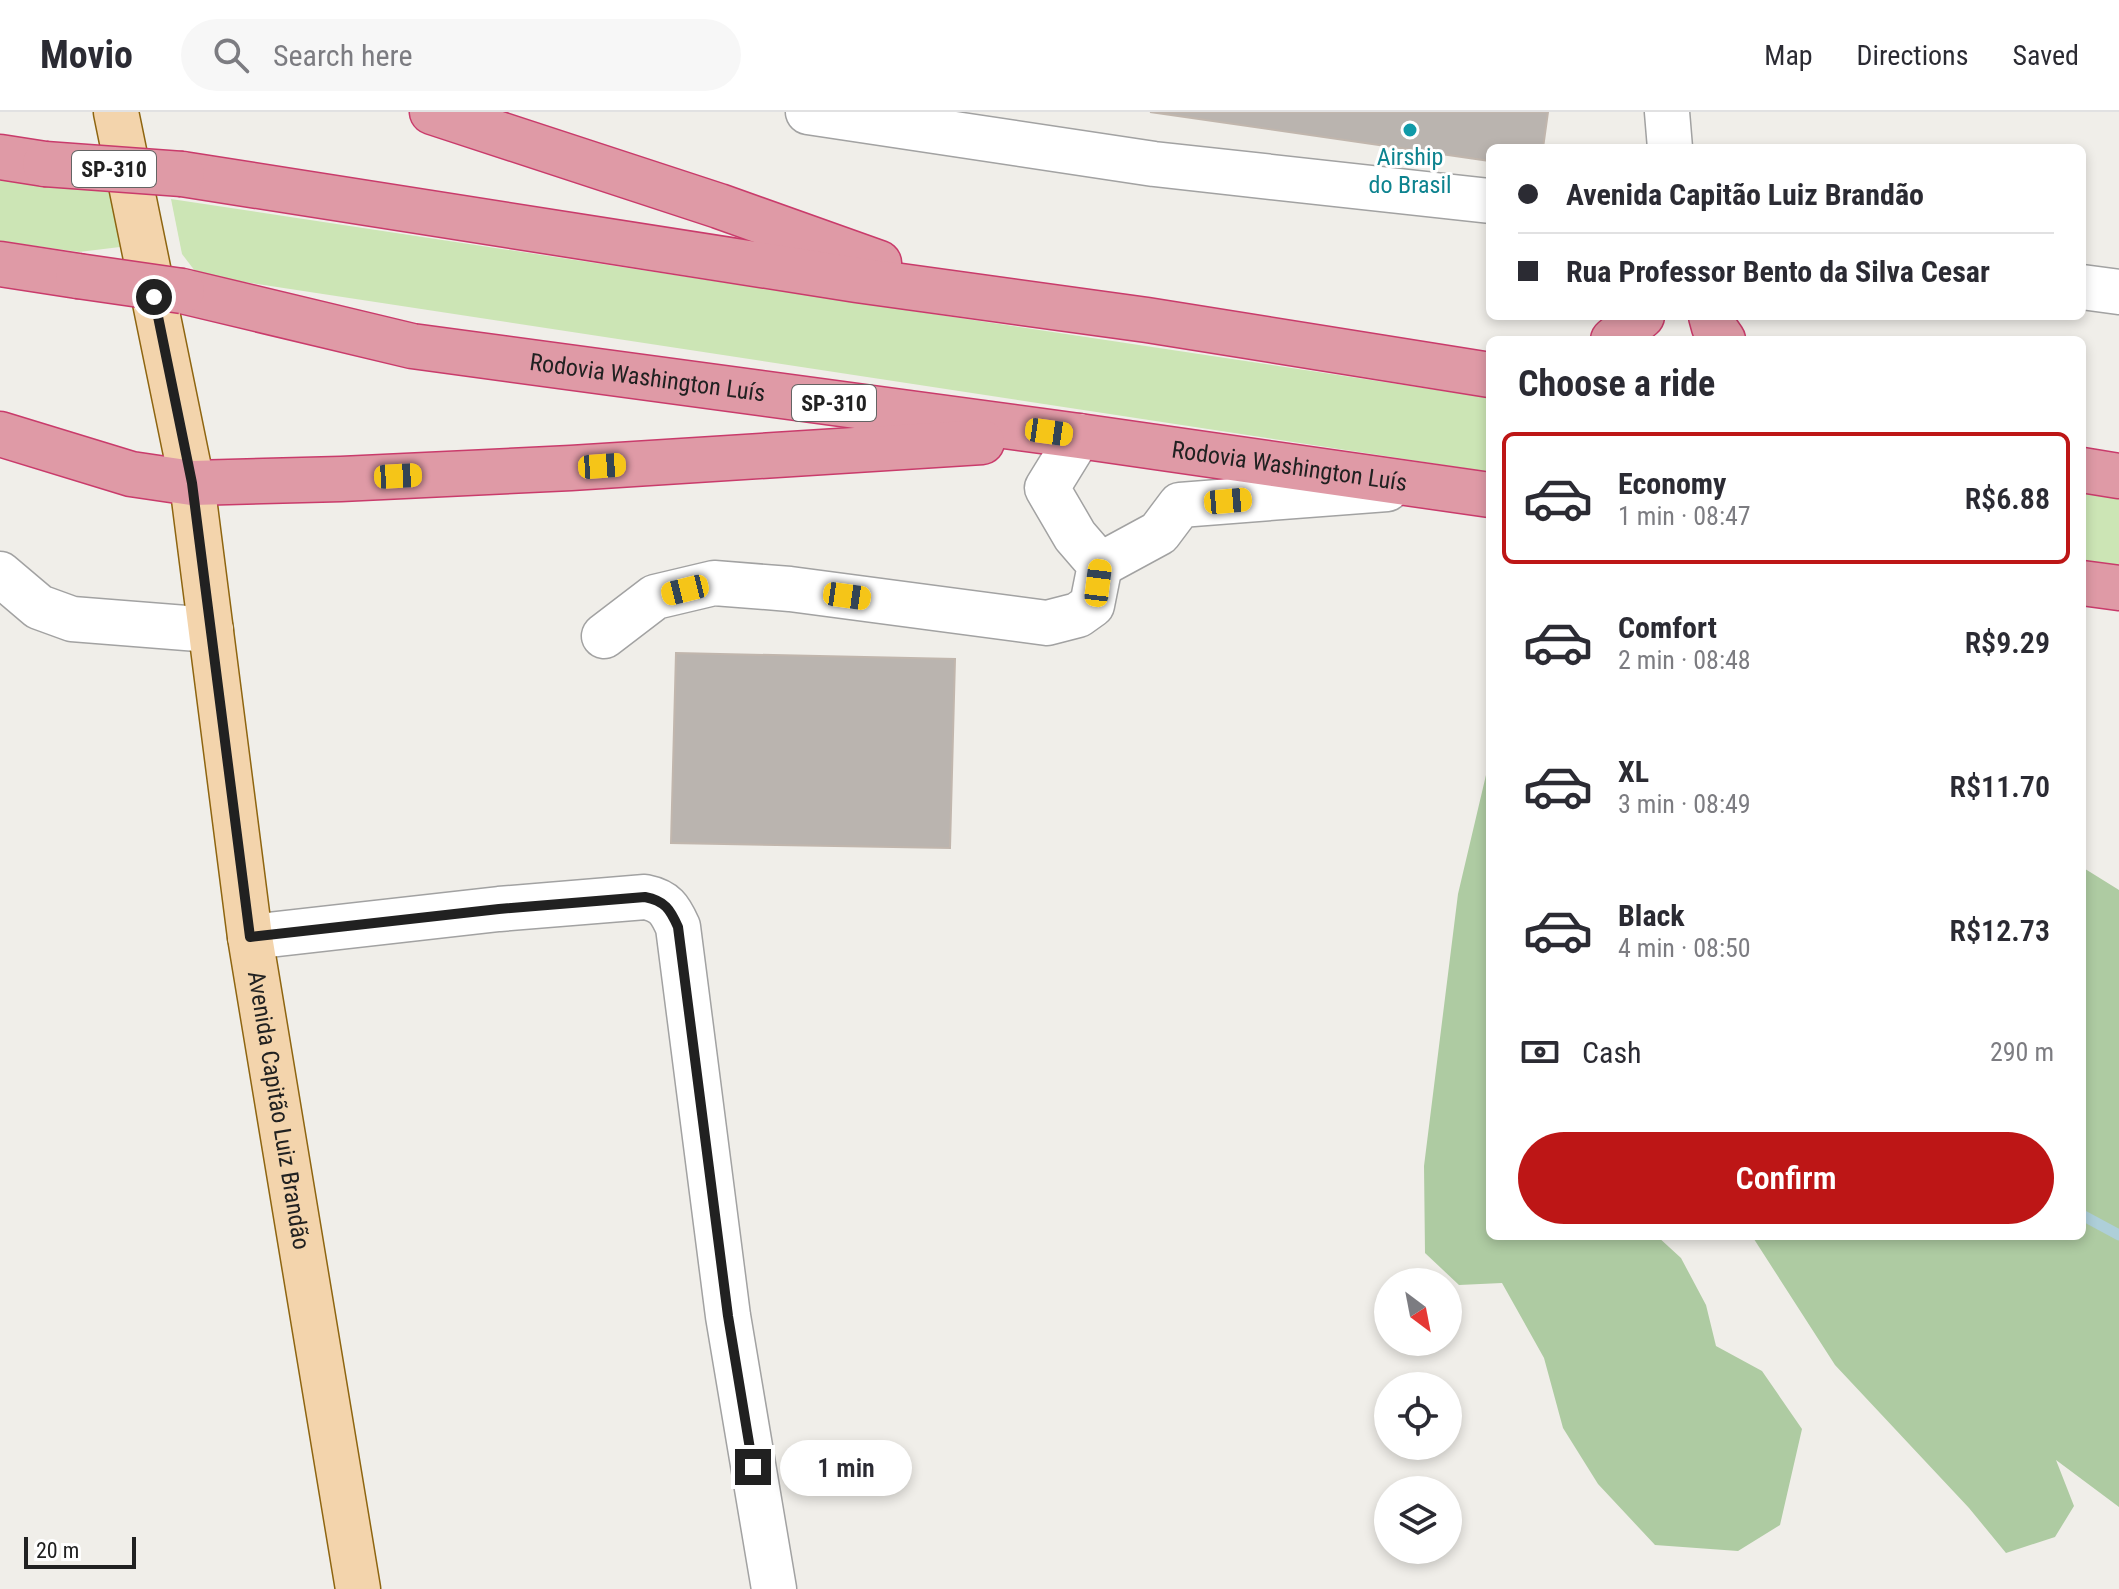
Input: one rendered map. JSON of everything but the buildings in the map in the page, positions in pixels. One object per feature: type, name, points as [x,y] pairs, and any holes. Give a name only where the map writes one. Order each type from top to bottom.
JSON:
[{"type":"highway","points":[[432,112],[719,206],[875,262],[1147,320]]},
{"type":"highway","name":"SP-310","points":[[0,157],[45,164],[182,174],[1486,374]]},
{"type":"highway","name":"Rodovia Washington Luís","points":[[0,264],[182,291],[412,346],[1486,494]]},
{"type":"highway","points":[[1618,336],[1637,320]]},
{"type":"highway","points":[[1336,350],[1486,355]]},
{"type":"highway","points":[[0,434],[131,474],[192,483],[571,468],[1079,436]]},
{"type":"highway","points":[[2086,471],[2119,476]]},
{"type":"highway","points":[[2086,584],[2119,588]]},
{"type":"main road","name":"Avenida Capitão Luiz Brandão","points":[[116,112],[192,483],[250,937],[358,1589]]},
{"type":"street","points":[[808,112],[1154,164],[1486,201]]},
{"type":"street","points":[[1667,112],[1670,144]]},
{"type":"street","points":[[2086,288],[2119,292]]},
{"type":"street","points":[[1079,436],[1047,488],[1075,536],[1100,565]]},
{"type":"street","points":[[1100,565],[1159,533],[1180,505],[1430,486]]},
{"type":"street","points":[[604,636],[655,597],[714,583],[790,589],[1047,623],[1078,615],[1092,605],[1100,565]]},
{"type":"street","points":[[0,574],[39,607],[72,619],[211,630]]},
{"type":"street","points":[[250,937],[499,909],[645,897],[661,900],[670,910],[678,927],[728,1316],[774,1589]]},
{"type":"green space","points":[[0,172],[111,188],[120,247],[79,252],[0,241]]},
{"type":"green space","points":[[171,199],[1486,397],[1486,471],[198,275],[182,254]]},
{"type":"green space","points":[[2086,489],[2119,494],[2119,567],[2086,563]]},
{"type":"green space","points":[[1486,775],[1486,1240],[1661,1240],[1681,1258],[1706,1305],[1716,1346],[1762,1371],[1802,1429],[1780,1525],[1738,1551],[1655,1545],[1598,1484],[1563,1428],[1544,1358],[1502,1283],[1462,1285],[1462,1268],[1441,1268],[1425,1253],[1424,1166],[1458,894]]},
{"type":"green space","points":[[2086,869],[2119,890],[2119,1507],[2056,1460],[2074,1506],[2055,1537],[2006,1553],[1969,1508],[1835,1365],[1755,1240],[2086,1240]]},
{"type":"waterway","points":[[2086,1217],[2119,1235]]},
{"type":"place","name":"Airship do Brasil","points":[[1410,130]]},
{"type":"route","points":[[154,297],[192,483],[250,937],[499,909],[645,897],[661,900],[678,927],[728,1316],[753,1467]]}]
